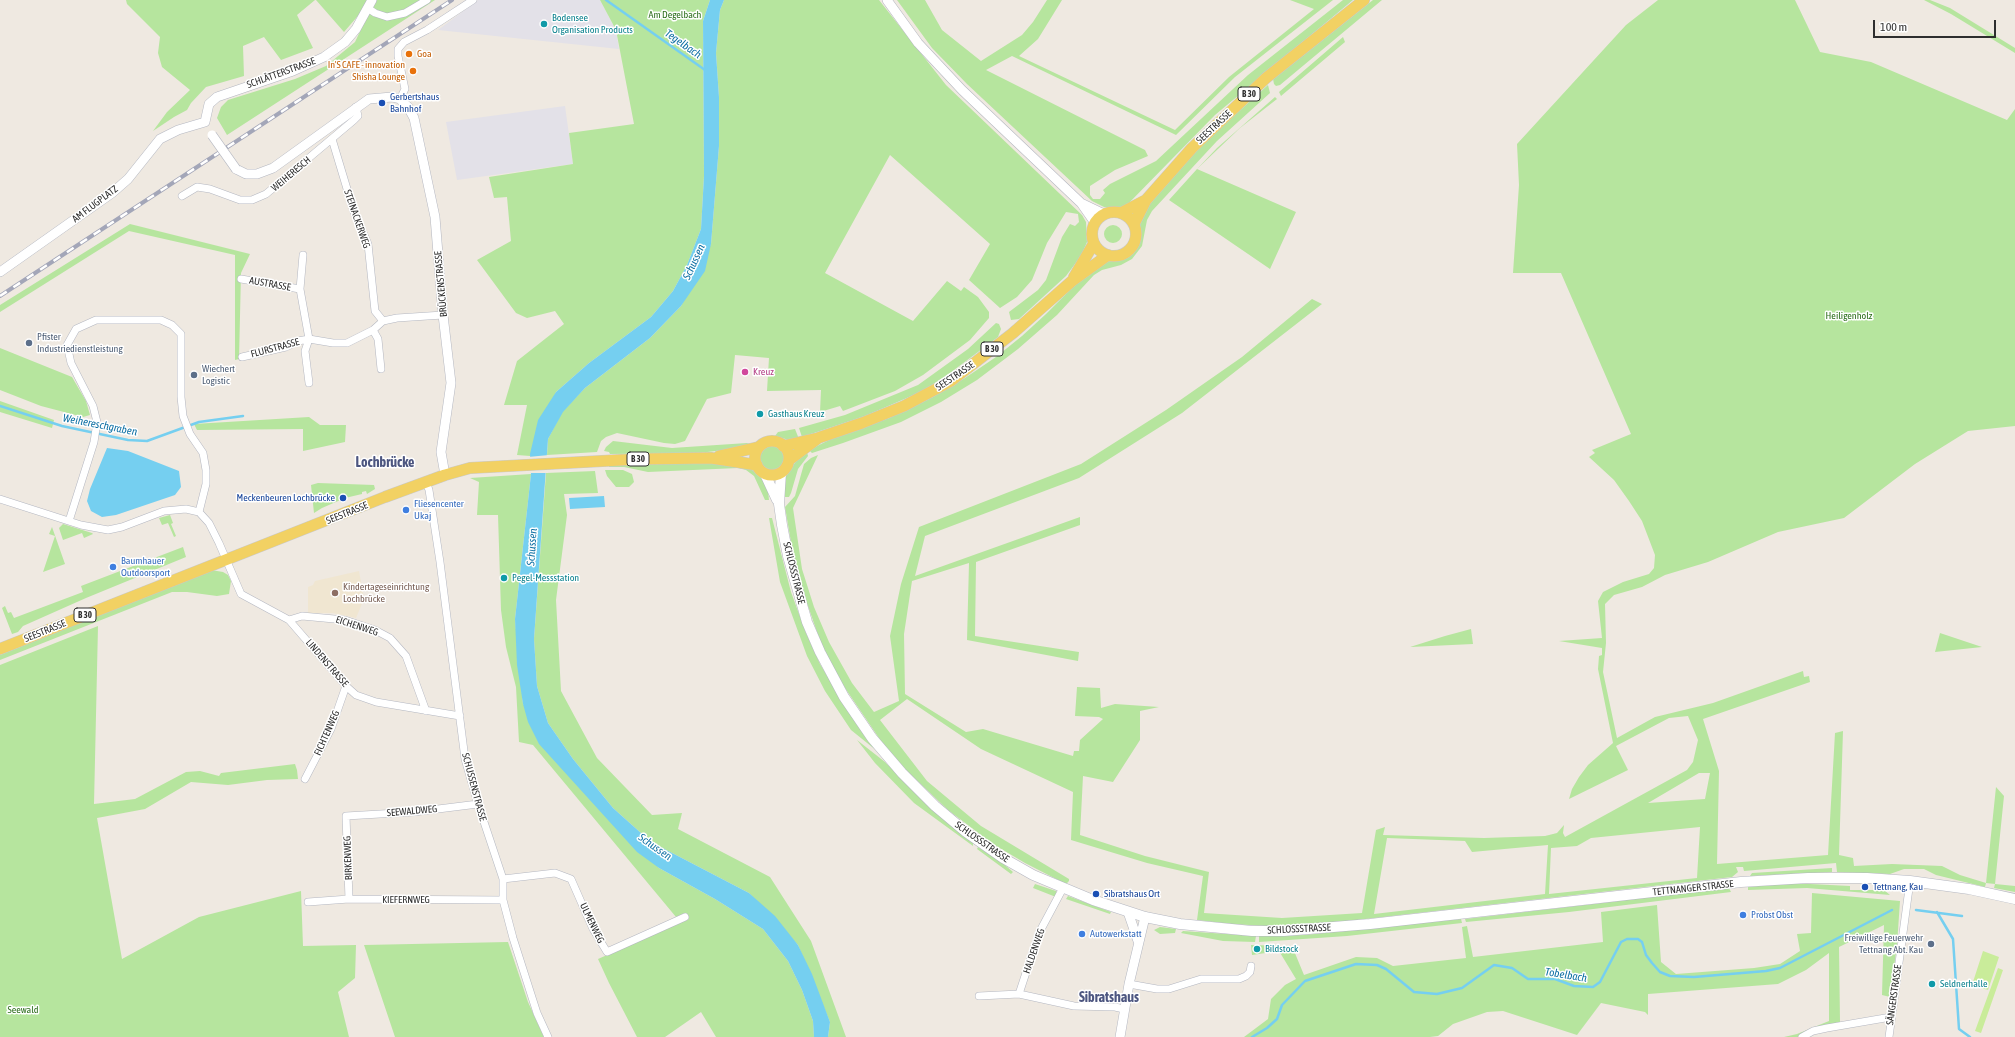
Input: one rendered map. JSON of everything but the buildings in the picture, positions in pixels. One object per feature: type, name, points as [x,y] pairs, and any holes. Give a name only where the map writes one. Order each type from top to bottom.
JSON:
[{"type":"main road","name":"SEESTRASSE","points":[[783,446],[818,438],[904,406],[951,381],[1013,333],[1072,281],[1108,255],[1120,255],[1130,248],[1136,237],[1134,224],[1146,200],[1192,148],[1266,78],[1364,0]]},
{"type":"main road","name":"SEESTRASSE","points":[[1104,214],[1115,212],[1121,213],[1146,200]]},
{"type":"main road","points":[[1121,213],[1134,224]]},
{"type":"main road","points":[[1095,223],[1104,214]]},
{"type":"main road","name":"SEESTRASSE","points":[[1072,281],[1094,243],[1092,230],[1095,223]]},
{"type":"main road","points":[[1094,243],[1102,252],[1108,255]]},
{"type":"main road","name":"SEESTRASSE","points":[[789,460],[818,438]]},
{"type":"main road","points":[[770,442],[783,446],[787,450],[789,460],[785,470],[776,475],[765,474],[756,465],[755,457],[759,447],[770,442]]},
{"type":"main road","name":"SEESTRASSE","points":[[711,458],[759,447]]},
{"type":"main road","name":"SEESTRASSE","points":[[0,649],[445,474],[470,468],[565,462],[711,458],[756,465]]},
{"type":"main road","name":"SCHLOSSSTRASSE","points":[[781,473],[779,504],[788,556],[807,622],[820,652],[844,697],[872,738],[902,773],[935,806],[966,832],[1003,858],[1033,875],[1063,888],[1145,917],[1180,924],[1252,931],[1324,929],[1370,924]]},
{"type":"main road","name":"SCHLOSSSTRASSE","points":[[765,474],[779,504]]},
{"type":"main road","name":"TETTNANGER STRASSE","points":[[1370,924],[1772,880],[1835,878],[1910,881],[1969,889],[2015,899]]},
{"type":"street","points":[[370,4],[374,13],[387,17],[405,13],[427,0]]},
{"type":"street","points":[[205,122],[212,135],[236,169],[246,174],[257,174],[273,168],[369,99],[383,97],[400,99],[405,89],[398,56],[398,49],[404,42],[430,28],[473,0]]},
{"type":"street","points":[[887,0],[918,43],[952,80],[1082,203],[1095,223]]},
{"type":"street","name":"SCHLÄTTERSTRASSE","points":[[205,122],[209,104],[216,97],[293,71],[324,57],[345,42],[370,4]]},
{"type":"street","name":"BRÜCKENSTRASSE","points":[[400,99],[408,107],[414,118],[436,217],[443,315],[451,383],[441,452],[445,474]]},
{"type":"street","name":"WEIHERESCH","points":[[182,196],[197,187],[210,189],[240,200],[252,200],[266,194],[358,116],[356,107]]},
{"type":"street","name":"AM FLUGPLATZ","points":[[0,272],[112,194],[128,179],[160,139],[178,130],[205,122]]},
{"type":"street","name":"STEINACKERWEG","points":[[332,139],[354,212],[368,244],[375,312],[383,321]]},
{"type":"street","points":[[1082,203],[1104,214]]},
{"type":"street","points":[[303,255],[300,290],[309,339],[305,352],[309,383]]},
{"type":"street","name":"AUSTRASSE","points":[[241,279],[300,290]]},
{"type":"street","points":[[309,339],[333,343],[347,343],[373,330],[383,321],[397,318],[443,315]]},
{"type":"street","points":[[0,499],[69,521],[108,530],[122,527],[164,511],[186,509],[199,512],[206,484],[206,470],[203,453],[190,434],[185,420],[181,397],[181,334],[172,325],[161,320],[96,320],[76,329],[67,345],[70,363],[97,416],[94,442],[69,521]]},
{"type":"street","points":[[373,330],[378,340],[381,369]]},
{"type":"street","name":"FLURSTRASSE","points":[[242,356],[286,347],[298,341],[309,339]]},
{"type":"street","name":"SCHUSSENSTRASSE","points":[[426,482],[429,490],[440,562],[465,759],[503,879],[503,900],[513,938],[538,1013],[548,1037]]},
{"type":"street","name":"LINDENSTRASSE","points":[[199,512],[209,523],[241,594],[288,620],[346,686],[356,695],[376,702],[460,716]]},
{"type":"street","name":"EICHENWEG","points":[[288,620],[302,616],[345,620],[375,630],[390,638],[406,656],[426,711]]},
{"type":"street","name":"FICHTENWEG","points":[[304,779],[331,728],[346,686]]},
{"type":"street","name":"SEEWALDWEG","points":[[346,816],[414,812],[478,804]]},
{"type":"street","name":"BIRKENWEG","points":[[346,816],[349,900]]},
{"type":"street","name":"ULMENWEG","points":[[503,879],[555,873],[571,879],[593,929],[607,952],[685,917]]},
{"type":"street","name":"SÄNGERSTRASSE","points":[[1888,1037],[1910,881]]},
{"type":"street","name":"HALDENWEG","points":[[1019,994],[1039,933],[1063,888]]},
{"type":"street","name":"KIEFERNWEG","points":[[308,902],[349,900],[503,900]]},
{"type":"street","points":[[1128,912],[1139,943]]},
{"type":"street","points":[[1120,1037],[1129,984],[1145,917]]},
{"type":"street","points":[[1129,984],[1157,989],[1169,989],[1201,979],[1240,979],[1250,972],[1251,966]]},
{"type":"street","points":[[979,996],[1019,994],[1074,1006],[1115,1007],[1124,1009]]},
{"type":"street","points":[[1802,1037],[1813,1031],[1891,1018]]},
{"type":"shaded area","name":"Bodensee Organisation Products","points":[[478,0],[600,0],[616,30],[619,49],[438,30]]},
{"type":"shaded area","points":[[565,106],[573,164],[457,180],[446,122]]},
{"type":"shaded area","name":"Kindertageseinrichtung Lochbrücke","points":[[359,571],[364,599],[356,618],[333,613],[308,613],[308,587],[313,585],[315,581]]},
{"type":"green space","points":[[126,0],[315,0],[297,15],[313,48],[281,60],[264,37],[243,46],[244,76],[206,87],[191,103],[187,110],[153,131],[167,112],[190,90],[162,67],[158,53],[160,37],[127,4]]},
{"type":"green space","points":[[316,0],[367,0],[363,10],[344,32]]},
{"type":"green space","points":[[375,0],[435,0],[227,135],[217,118],[221,107],[228,100],[295,79],[326,66],[355,42]]},
{"type":"green space","name":"Am Degelbach","points":[[600,0],[710,0],[703,21],[704,176],[701,229],[687,265],[673,291],[651,317],[589,363],[556,392],[530,456],[517,455],[527,405],[504,405],[517,361],[564,324],[555,311],[527,318],[516,313],[477,260],[511,241],[507,197],[494,198],[489,177],[573,164],[569,133],[634,124],[616,30]]},
{"type":"green space","points":[[724,0],[879,0],[946,85],[1082,215],[1086,222],[1087,242],[1081,256],[1066,276],[1019,319],[1011,320],[1009,312],[1038,290],[1046,280],[1062,237],[1070,224],[1075,226],[1079,222],[1078,214],[1066,212],[1047,243],[1032,280],[1017,297],[1000,308],[969,280],[990,244],[890,155],[825,273],[913,321],[947,281],[961,291],[964,287],[978,297],[989,312],[989,318],[970,340],[923,375],[895,391],[843,411],[840,406],[820,412],[821,390],[767,391],[769,358],[735,355],[731,393],[707,399],[685,441],[675,444],[664,443],[617,433],[606,437],[601,441],[597,452],[547,455],[548,439],[562,412],[585,388],[650,338],[681,306],[711,244],[719,146],[719,97],[716,53],[720,10]]},
{"type":"green space","points":[[897,0],[925,0],[942,30],[981,61],[1022,35],[1033,22],[1047,0],[1062,0],[1038,39],[1019,56],[1175,130],[1229,77],[1314,9],[1290,0],[1333,0],[1235,77],[1176,135],[1012,56],[986,70],[1145,150],[1148,156],[1115,170],[1090,186],[1090,195],[1093,199],[1100,199],[1105,193],[1103,190],[1110,184],[1156,161],[1248,75],[1343,0],[1353,0],[1215,115],[1127,205],[1122,207],[1104,207],[1092,201],[967,84],[932,48]]},
{"type":"green space","points":[[1373,0],[1382,0],[1280,85],[1276,86],[1274,84],[1273,79]]},
{"type":"green space","name":"Heiligenholz","points":[[1658,0],[1795,0],[1820,52],[1871,62],[2007,120],[2015,109],[2015,426],[1968,431],[1915,464],[1844,518],[1778,532],[1708,562],[1665,575],[1642,587],[1614,595],[1605,604],[1606,643],[1603,672],[1617,738],[1655,717],[1713,703],[1803,671],[1804,677],[1809,676],[1810,682],[1703,719],[1719,771],[1717,864],[1828,855],[1835,733],[1843,731],[1839,855],[1853,858],[1854,866],[1892,864],[1942,866],[1960,875],[1986,883],[1985,887],[1936,875],[1924,869],[1904,869],[1890,874],[1837,872],[1836,863],[1744,871],[1743,867],[1736,867],[1738,872],[1732,877],[1322,924],[1267,926],[1197,920],[1203,876],[1147,863],[1071,840],[1073,792],[981,749],[907,699],[880,720],[927,781],[981,826],[1069,879],[1069,881],[1066,884],[1025,863],[993,844],[948,810],[906,770],[881,741],[845,688],[823,649],[801,586],[792,548],[785,507],[795,496],[804,464],[811,458],[818,455],[793,508],[802,569],[814,607],[829,642],[852,683],[874,712],[899,701],[890,636],[901,584],[919,527],[1081,464],[1166,410],[1242,357],[1312,299],[1322,304],[1182,413],[1079,478],[925,536],[915,576],[1080,517],[1080,525],[976,562],[975,636],[1079,652],[1078,661],[967,640],[969,563],[912,581],[904,634],[905,694],[966,732],[983,729],[1073,756],[1074,751],[1079,751],[1080,740],[1103,719],[1099,717],[1075,716],[1077,687],[1100,688],[1101,708],[1115,704],[1159,707],[1140,711],[1140,740],[1113,782],[1083,776],[1080,835],[1145,856],[1209,872],[1204,913],[1282,918],[1362,913],[1376,830],[1385,827],[1383,835],[1484,838],[1545,836],[1557,833],[1564,825],[1563,833],[1565,837],[1687,770],[1693,762],[1698,740],[1688,716],[1669,718],[1616,746],[1628,770],[1569,799],[1572,789],[1588,765],[1613,743],[1598,669],[1599,656],[1602,655],[1602,648],[1559,641],[1602,638],[1598,601],[1603,592],[1623,582],[1649,574],[1654,568],[1655,555],[1642,521],[1629,501],[1614,480],[1589,457],[1595,453],[1592,450],[1631,434],[1561,273],[1513,273],[1519,185],[1517,144],[1626,25]],"holes":[[[1699,773],[1710,773],[1705,799],[1648,803]],[[1700,827],[1697,878],[1549,894],[1551,848],[1577,846],[1591,838]],[[1387,838],[1465,841],[1472,852],[1548,845],[1545,894],[1374,914]]]},
{"type":"green space","points":[[1924,0],[1930,0],[1950,8],[2015,48],[2015,53],[1951,14]]},
{"type":"green space","points":[[1343,37],[1345,42],[1281,96],[1279,92]]},
{"type":"green space","points":[[1268,85],[1270,93],[1217,141],[1152,211],[1147,220],[1142,246],[1132,259],[1121,265],[1102,270],[1094,275],[1057,315],[1018,349],[977,380],[941,402],[901,422],[812,453],[809,450],[831,439],[889,418],[933,397],[965,378],[996,357],[1022,336],[1086,274],[1108,259],[1120,259],[1132,252],[1138,238],[1138,225],[1148,205],[1194,152]]},
{"type":"green space","points":[[1275,97],[1277,99],[1240,128],[1197,169],[1217,148]]},
{"type":"green space","points":[[1197,169],[1296,212],[1270,269],[1169,200]]},
{"type":"green space","points":[[130,224],[250,254],[241,273],[239,359],[235,360],[235,255],[129,231],[0,312],[0,305]]},
{"type":"green space","points":[[1109,225],[1117,225],[1122,230],[1120,241],[1117,243],[1109,243],[1104,238],[1104,230]]},
{"type":"green space","points":[[996,323],[999,324],[1001,329],[998,337],[923,391],[865,416],[802,437],[799,428],[845,415],[918,385],[968,349]]},
{"type":"green space","points":[[0,348],[72,377],[86,401],[90,415],[83,417],[41,406],[0,390]]},
{"type":"green space","points":[[0,401],[54,420],[52,428],[0,412]]},
{"type":"green space","points":[[309,417],[320,425],[346,425],[345,442],[303,451],[303,429],[197,430],[194,424]]},
{"type":"green space","points":[[795,429],[799,439],[789,440],[775,436],[778,432]]},
{"type":"green space","points":[[613,441],[672,448],[750,444],[724,450],[699,453],[610,454],[609,452],[604,451]]},
{"type":"green space","points":[[772,445],[781,449],[785,458],[781,467],[772,471],[763,467],[759,458],[763,449]]},
{"type":"green space","points":[[807,452],[808,456],[798,469],[791,493],[789,497],[785,497],[783,484],[785,478],[796,461]]},
{"type":"green space","points":[[685,463],[731,464],[751,469],[758,474],[763,481],[768,491],[769,500],[765,500],[754,476],[746,470],[738,468],[648,472],[624,467],[609,467],[609,465]]},
{"type":"green space","points":[[605,470],[623,470],[632,474],[634,482],[629,487],[616,487],[607,476]]},
{"type":"green space","points":[[595,471],[598,493],[564,494],[567,515],[556,600],[561,691],[597,758],[652,815],[682,813],[678,829],[770,877],[811,941],[846,1037],[828,1037],[830,1022],[798,945],[749,893],[651,842],[613,808],[573,759],[548,723],[537,686],[534,639],[546,473]]},
{"type":"green space","points":[[531,474],[515,619],[523,704],[659,868],[715,899],[763,929],[788,961],[802,990],[813,1021],[814,1037],[716,1037],[701,1012],[665,1037],[637,1037],[609,983],[598,959],[689,919],[685,913],[676,917],[533,745],[519,742],[516,687],[506,647],[501,610],[498,515],[477,515],[479,482],[470,478]]},
{"type":"green space","points":[[318,483],[374,485],[375,489],[367,494],[366,491],[362,492],[362,494],[345,498],[314,513],[311,485]]},
{"type":"green space","points":[[170,515],[173,523],[171,524],[176,536],[174,537],[168,523],[162,525],[159,518]]},
{"type":"green space","points":[[769,518],[772,518],[791,592],[806,633],[820,664],[857,725],[877,751],[851,730],[825,691],[807,656],[780,582]]},
{"type":"green space","points":[[63,524],[93,534],[84,538],[82,533],[63,540],[59,528]]},
{"type":"green space","points":[[52,527],[65,564],[43,572],[55,536],[49,534]]},
{"type":"green space","points":[[183,547],[186,557],[86,598],[23,626],[18,632],[12,634],[2,608],[5,606],[8,613],[11,612],[14,618],[83,592],[81,586]]},
{"type":"green space","points":[[211,570],[223,572],[228,575],[231,581],[229,594],[217,596],[187,592],[172,592],[0,660],[0,655]]},
{"type":"green space","name":"Seewald","points":[[98,626],[94,804],[135,799],[186,772],[200,771],[219,776],[221,773],[295,764],[298,779],[267,780],[228,785],[191,782],[145,809],[97,818],[122,959],[199,917],[301,891],[303,946],[356,945],[355,978],[338,992],[349,1037],[0,1037],[0,665]]},
{"type":"green space","points":[[1471,629],[1473,644],[1410,647],[1445,636]]},
{"type":"green space","points":[[1940,633],[1982,647],[1935,652]]},
{"type":"green space","points":[[857,740],[885,762],[937,814],[973,842],[973,846],[914,803],[875,763]]},
{"type":"green space","points":[[1996,787],[2004,796],[1995,884],[1986,883]]},
{"type":"green space","points":[[978,847],[999,860],[1013,872],[1011,874],[977,849]]},
{"type":"green space","points":[[1832,868],[1832,872],[1750,876],[1752,873]]},
{"type":"green space","points":[[1790,883],[1850,886],[1850,890],[1884,890],[1890,895],[1807,888],[1748,890],[1748,887]]},
{"type":"green space","points":[[1035,884],[1056,891],[1056,897],[1033,888]]},
{"type":"green space","points":[[1995,884],[2015,886],[2015,892],[1994,888]]},
{"type":"green space","points":[[1729,888],[1731,892],[1569,912],[1466,922],[1465,919]]},
{"type":"green space","points":[[1812,893],[1900,901],[1897,945],[1890,997],[1882,995],[1884,925],[1839,947],[1840,1022],[1823,1026],[1799,1037],[1784,1037],[1797,1034],[1829,1021],[1829,953],[1806,970],[1778,984],[1648,994],[1648,1015],[1645,1012],[1601,1003],[1577,1035],[1503,1011],[1487,1012],[1453,1024],[1438,1036],[1430,1037],[1244,1037],[1268,1019],[1271,999],[1285,985],[1296,979],[1279,951],[1252,955],[1251,945],[1292,946],[1304,975],[1356,957],[1377,958],[1393,966],[1466,958],[1462,927],[1467,926],[1473,957],[1603,942],[1601,912],[1657,905],[1661,962],[1676,974],[1754,968],[1780,964],[1800,951],[1797,934],[1811,933]]},
{"type":"green space","points":[[1068,896],[1111,912],[1110,914],[1066,899]]},
{"type":"green space","points":[[1461,919],[1462,923],[1347,936],[1259,942],[1259,936],[1305,935]]},
{"type":"green space","points":[[1160,927],[1176,929],[1175,933],[1160,934],[1154,930]]},
{"type":"green space","points":[[1183,931],[1256,936],[1255,942],[1223,941],[1181,933]]},
{"type":"green space","points":[[508,942],[528,1002],[544,1037],[395,1037],[364,945]]},
{"type":"green space","points":[[1983,951],[1999,957],[1988,990],[1972,985]]},
{"type":"green space","points":[[1998,968],[2003,970],[1981,1033],[1975,1031]]},
{"type":"water","name":"Schussen","points":[[710,0],[724,0],[720,10],[716,53],[719,97],[719,146],[711,244],[705,271],[681,306],[650,338],[585,388],[563,412],[548,439],[534,639],[537,686],[548,723],[573,759],[613,808],[651,842],[749,893],[775,916],[798,945],[812,974],[830,1022],[828,1037],[814,1037],[813,1021],[802,990],[788,961],[763,929],[715,899],[659,868],[637,852],[539,744],[528,722],[523,704],[517,665],[515,619],[531,474],[530,454],[538,420],[556,392],[589,363],[651,317],[673,291],[687,265],[701,229],[704,176],[703,21]]},
{"type":"water","points":[[107,448],[128,451],[179,471],[181,487],[175,495],[116,515],[102,517],[91,511],[87,501],[90,489]]},
{"type":"water","points":[[604,496],[605,507],[570,509],[569,498]]},
{"type":"pier","points":[[549,455],[548,473],[529,473],[528,457]]},
{"type":"waterway","name":"Tegelbach","points":[[606,0],[705,70]]},
{"type":"waterway","name":"Weihereschgraben","points":[[0,406],[62,426],[128,440],[147,441],[199,422],[243,416]]},
{"type":"waterway","name":"Tobelbach","points":[[1252,1037],[1267,1028],[1277,1019],[1282,1005],[1305,981],[1356,964],[1377,965],[1386,969],[1414,992],[1437,994],[1462,988],[1494,965],[1512,968],[1528,979],[1555,979],[1574,986],[1593,987],[1600,982],[1621,942],[1627,939],[1638,939],[1642,942],[1646,955],[1652,963],[1660,972],[1670,976],[1694,977],[1766,971],[1780,968],[1892,910]]},
{"type":"waterway","name":"Tobelbach","points":[[1916,910],[1962,916]]},
{"type":"waterway","points":[[1937,912],[1953,939],[1959,1029],[1970,1037]]},
{"type":"railway","points":[[0,296],[452,0]]},
{"type":"place","name":"Bodensee Organisation Products","points":[[544,24]]},
{"type":"place","name":"Goa","points":[[409,54]]},
{"type":"place","name":"In'S CAFE - innovation Shisha Lounge","points":[[413,71]]},
{"type":"place","name":"Gerbertshaus Bahnhof","points":[[382,103]]},
{"type":"place","name":"Pfister Industriedienstleistung","points":[[29,343]]},
{"type":"place","name":"Kreuz","points":[[745,372]]},
{"type":"place","name":"Wiechert Logistic","points":[[194,375]]},
{"type":"place","name":"Gasthaus Kreuz","points":[[760,414]]},
{"type":"place","name":"Meckenbeuren Lochbrücke","points":[[343,498]]},
{"type":"place","name":"Fliesencenter Ukaj","points":[[406,510]]},
{"type":"place","name":"Baumhauer Outdoorsport","points":[[113,567]]},
{"type":"place","name":"Pegel-Messstation","points":[[504,578]]},
{"type":"place","name":"Kindertageseinrichtung Lochbrücke","points":[[335,593]]},
{"type":"place","name":"Tettnang, Kau","points":[[1865,887]]},
{"type":"place","name":"Sibratshaus Ort","points":[[1096,894]]},
{"type":"place","name":"Probst Obst","points":[[1743,915]]},
{"type":"place","name":"Autowerkstatt","points":[[1082,934]]},
{"type":"place","name":"Freiwillige Feuerwehr Tettnang Abt. Kau","points":[[1931,944]]},
{"type":"place","name":"Bildstock","points":[[1257,949]]},
{"type":"place","name":"Seldnerhalle","points":[[1932,984]]},
{"type":"district","name":"Lochbrücke","points":[[385,463]]},
{"type":"district","name":"Sibratshaus","points":[[1109,998]]}]
